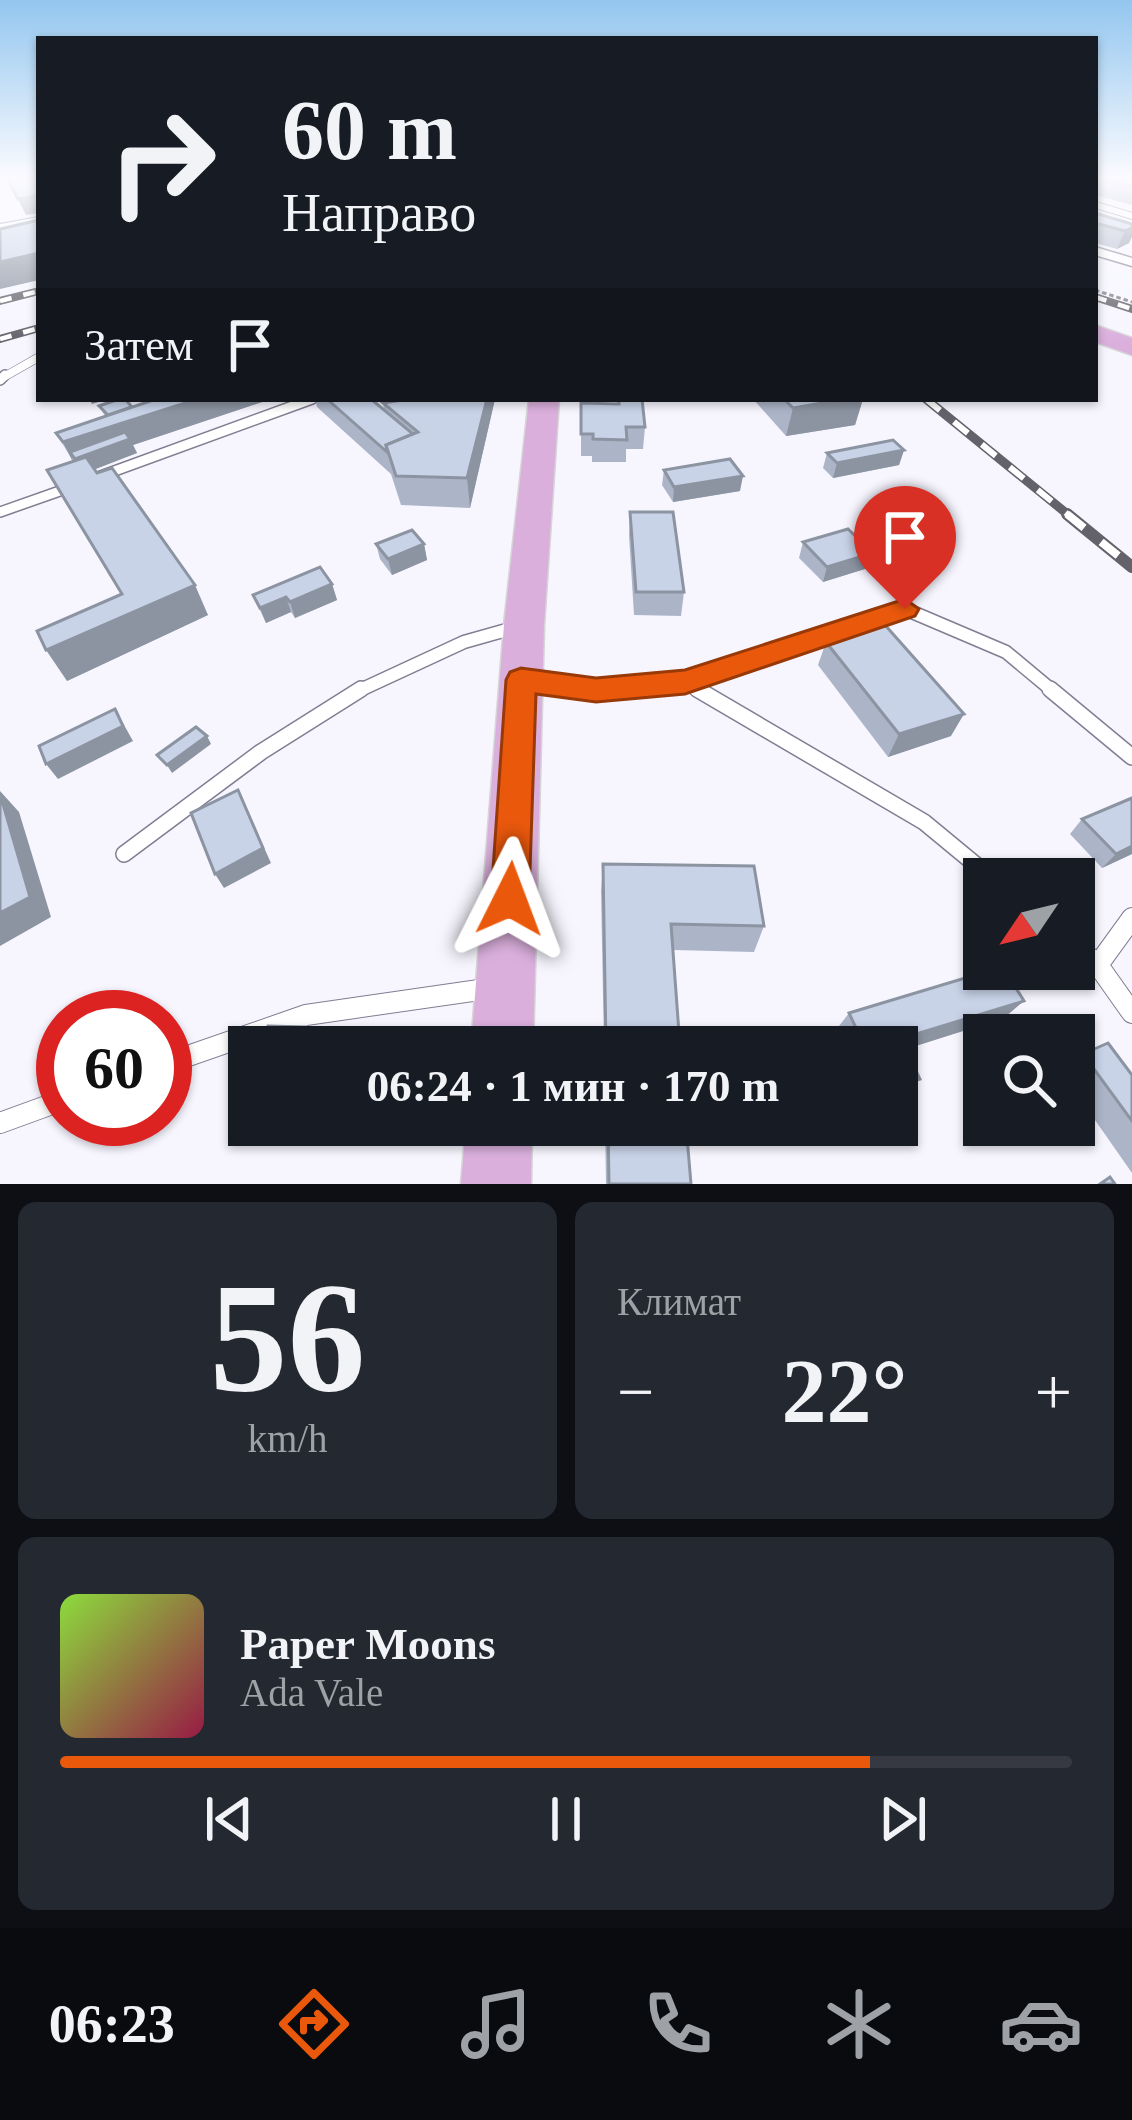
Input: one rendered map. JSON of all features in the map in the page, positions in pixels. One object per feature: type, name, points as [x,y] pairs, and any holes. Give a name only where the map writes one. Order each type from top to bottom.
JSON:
[{"type":"main road","points":[[1098,335],[1132,347]]},
{"type":"main road","points":[[503,1026],[524,625],[544,402]]},
{"type":"main road","points":[[496,1184],[498,1146]]},
{"type":"street","points":[[1098,252],[1132,262]]},
{"type":"lane","points":[[0,380],[11,369],[36,358]]},
{"type":"lane","points":[[0,512],[303,402]]},
{"type":"lane","points":[[521,680],[596,690],[685,682],[905,609],[1006,652],[1132,757]]},
{"type":"lane","points":[[124,854],[300,723],[470,636],[524,625]]},
{"type":"lane","points":[[685,682],[924,822],[968,858]]},
{"type":"lane","points":[[1098,964],[1132,918]]},
{"type":"lane","points":[[1095,962],[1132,1013]]},
{"type":"lane","points":[[192,1055],[306,1015],[506,986]]},
{"type":"lane","points":[[0,1123],[36,1110]]},
{"type":"path","points":[[1098,291],[1132,302]]},
{"type":"building","points":[[0,233],[36,233],[36,254],[0,262]]},
{"type":"building","points":[[128,402],[132,407],[108,415],[99,406]]},
{"type":"building","points":[[147,402],[189,402],[63,442],[56,433]]},
{"type":"building","points":[[330,402],[375,402],[413,434],[386,445],[387,452]]},
{"type":"building","points":[[486,402],[467,478],[396,476],[386,445],[418,432],[383,403]]},
{"type":"building","points":[[642,402],[645,427],[626,427],[627,440],[581,434],[581,403]]},
{"type":"building","points":[[787,402],[828,402],[793,408]]},
{"type":"building","points":[[125,432],[130,439],[75,459],[70,452]]},
{"type":"building","points":[[893,440],[904,450],[837,463],[827,453]]},
{"type":"building","points":[[86,457],[97,473],[112,468],[195,585],[46,650],[37,631],[122,594],[47,470]]},
{"type":"building","points":[[730,459],[743,476],[674,487],[664,470]]},
{"type":"building","points":[[630,512],[673,512],[684,592],[636,592]]},
{"type":"building","points":[[848,529],[873,553],[827,567],[803,542]]},
{"type":"building","points":[[412,530],[424,544],[388,559],[376,544]]},
{"type":"building","points":[[320,567],[332,584],[290,602],[286,597],[260,608],[253,595]]},
{"type":"building","points":[[885,625],[964,714],[899,734],[826,642]]},
{"type":"building","points":[[115,709],[123,726],[46,764],[39,746]]},
{"type":"building","points":[[196,727],[207,736],[167,765],[157,755]]},
{"type":"building","points":[[238,790],[263,848],[215,874],[191,813]]},
{"type":"building","points":[[0,794],[30,897],[0,913]]},
{"type":"building","points":[[1132,798],[1132,846],[1116,854],[1082,819]]},
{"type":"building","points":[[603,864],[754,866],[764,926],[671,924],[678,1026],[606,1026]]},
{"type":"building","points":[[963,979],[963,990],[1017,990],[1024,1001],[982,1014],[963,1014],[963,1020],[918,1033],[918,1026],[855,1026],[849,1013]]},
{"type":"building","points":[[1108,1043],[1132,1075],[1132,1121],[1095,1070],[1095,1049]]},
{"type":"building","points":[[608,1146],[688,1146],[691,1184],[609,1184]]},
{"type":"railway","points":[[0,301],[36,292]]},
{"type":"railway","points":[[1098,298],[1132,309]]},
{"type":"railway","points":[[0,339],[36,329]]},
{"type":"railway","points":[[930,402],[1071,517]]},
{"type":"railway","points":[[1067,514],[1132,567]]},
{"type":"route","points":[[510,899],[521,680],[596,690],[685,682],[905,609]]}]
